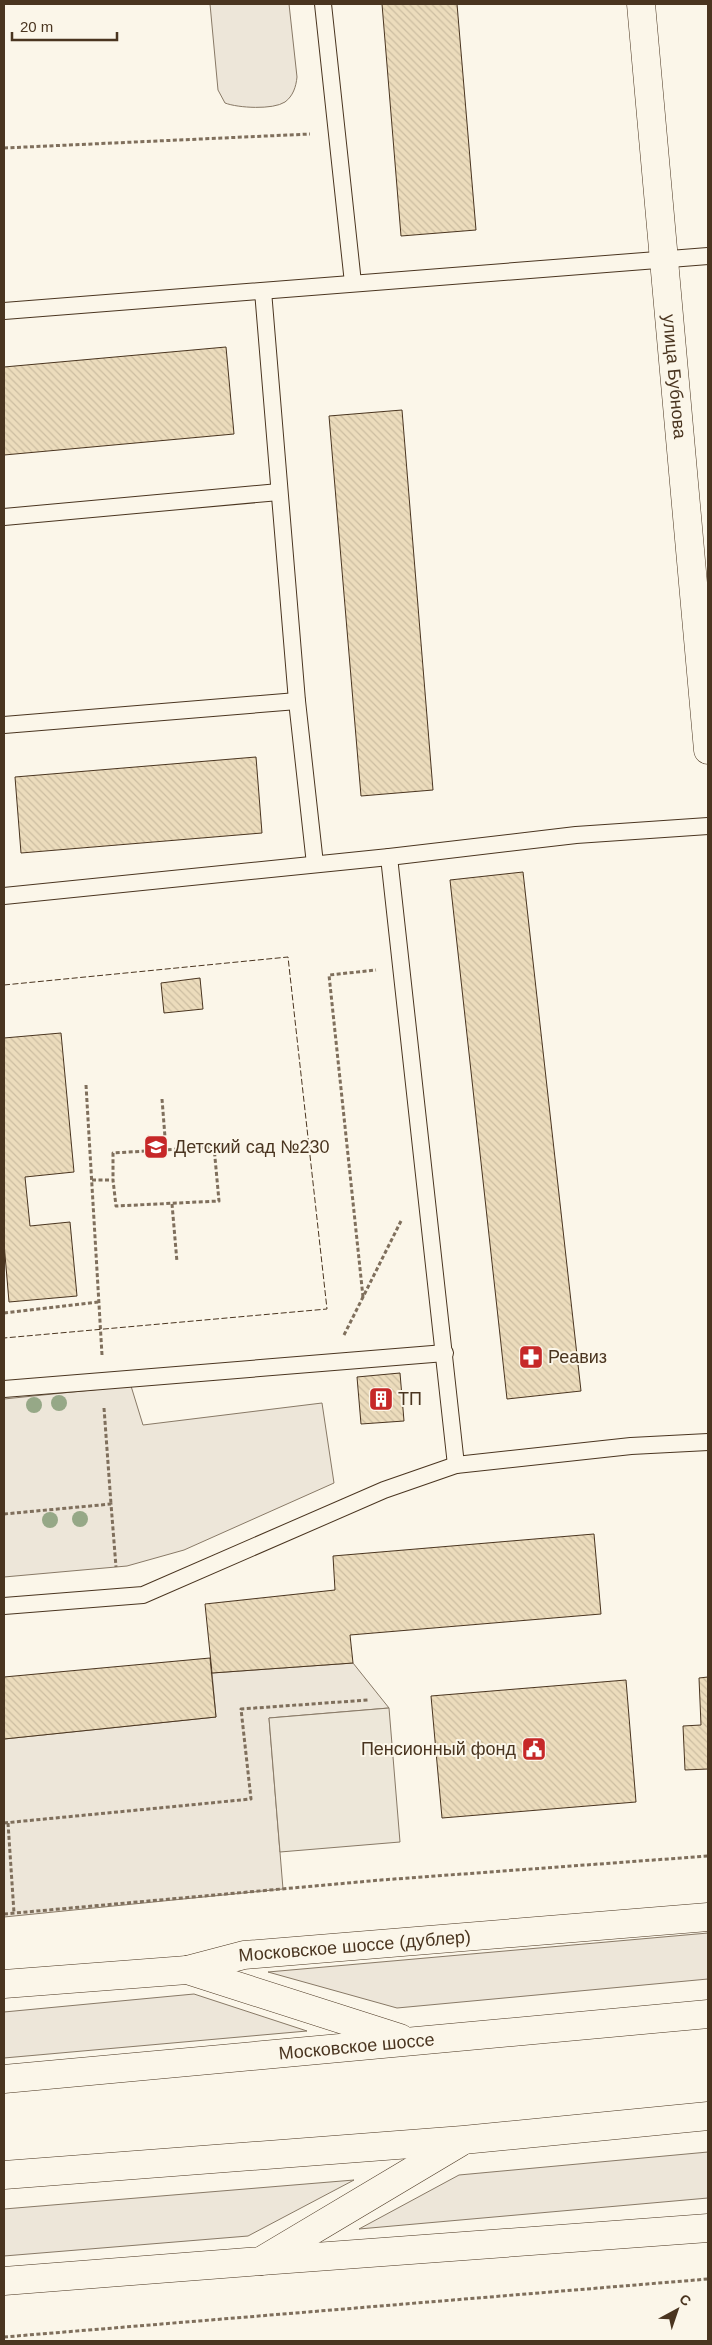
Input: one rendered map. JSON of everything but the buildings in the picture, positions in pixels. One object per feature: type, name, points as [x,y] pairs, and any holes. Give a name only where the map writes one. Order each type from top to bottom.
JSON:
[{"type":"main road","name":"улица Бубнова","points":[[641,4],[708,750]]},
{"type":"main road","name":"Московское шоссе (дублер)","points":[[4,1984],[187,1970],[244,1955],[708,1917]]},
{"type":"main road","points":[[187,1970],[410,2042]]},
{"type":"main road","name":"Московское шоссе","points":[[4,2079],[708,2014]]},
{"type":"main road","points":[[4,2175],[463,2140],[708,2116]]},
{"type":"main road","points":[[261,2261],[463,2140]]},
{"type":"main road","points":[[4,2281],[708,2228]]},
{"type":"lane","points":[[323,4],[353,284]]},
{"type":"lane","points":[[4,311],[708,256]]},
{"type":"lane","points":[[263,290],[297,701],[315,864]]},
{"type":"lane","points":[[4,517],[279,492]]},
{"type":"lane","points":[[4,725],[297,701]]},
{"type":"lane","points":[[4,896],[389,857],[576,835],[708,826]]},
{"type":"lane","points":[[389,857],[403,967],[456,1465]]},
{"type":"lane","points":[[4,1389],[445,1353]]},
{"type":"lane","points":[[4,1606],[143,1595],[384,1490],[456,1465],[631,1446],[708,1442]]},
{"type":"path","points":[[4,148],[336,133]]},
{"type":"path","points":[[363,1298],[328,975],[403,967]]},
{"type":"path","points":[[86,1085],[102,1360]]},
{"type":"path","points":[[162,1098],[166,1150]]},
{"type":"path","points":[[214,1147],[219,1201],[116,1206],[112,1153],[166,1150],[214,1147]]},
{"type":"path","points":[[92,1180],[114,1180]]},
{"type":"path","points":[[172,1204],[177,1262]]},
{"type":"path","points":[[341,1341],[403,1217]]},
{"type":"path","points":[[4,1313],[98,1302]]},
{"type":"path","points":[[102,1381],[116,1567]]},
{"type":"path","points":[[4,1514],[111,1504]]},
{"type":"path","points":[[14,1914],[6,1823],[251,1799],[241,1709],[368,1700]]},
{"type":"path","points":[[4,1914],[382,1880],[708,1856]]},
{"type":"path","points":[[4,2337],[708,2279]]},
{"type":"shaded area","points":[[210,4],[289,4],[297,77],[294,91],[285,102],[280,105],[255,107],[225,103],[218,90]]},
{"type":"shaded area","points":[[131,1386],[143,1425],[322,1403],[334,1483],[184,1550],[127,1566],[4,1577],[4,1399]]},
{"type":"shaded area","points":[[353,1663],[389,1708],[269,1718],[283,1889],[4,1917],[4,1739],[216,1717],[212,1673]]},
{"type":"shaded area","points":[[389,1708],[400,1842],[280,1852],[269,1718]]},
{"type":"shaded area","points":[[708,1933],[708,1979],[397,2008],[268,1972]]},
{"type":"shaded area","points":[[194,1994],[307,2031],[4,2058],[4,2012]]},
{"type":"shaded area","points":[[708,2152],[708,2198],[359,2229],[459,2175]]},
{"type":"shaded area","points":[[354,2180],[248,2236],[4,2256],[4,2209]]},
{"type":"fence","points":[[4,985],[288,957],[327,1309],[4,1338]]},
{"type":"place","name":"Детский сад №230","points":[[156,1147]]},
{"type":"place","name":"Реавиз","points":[[531,1357]]},
{"type":"place","name":"ТП","points":[[381,1399]]},
{"type":"place","name":"Пенсионный фонд","points":[[534,1749]]}]
